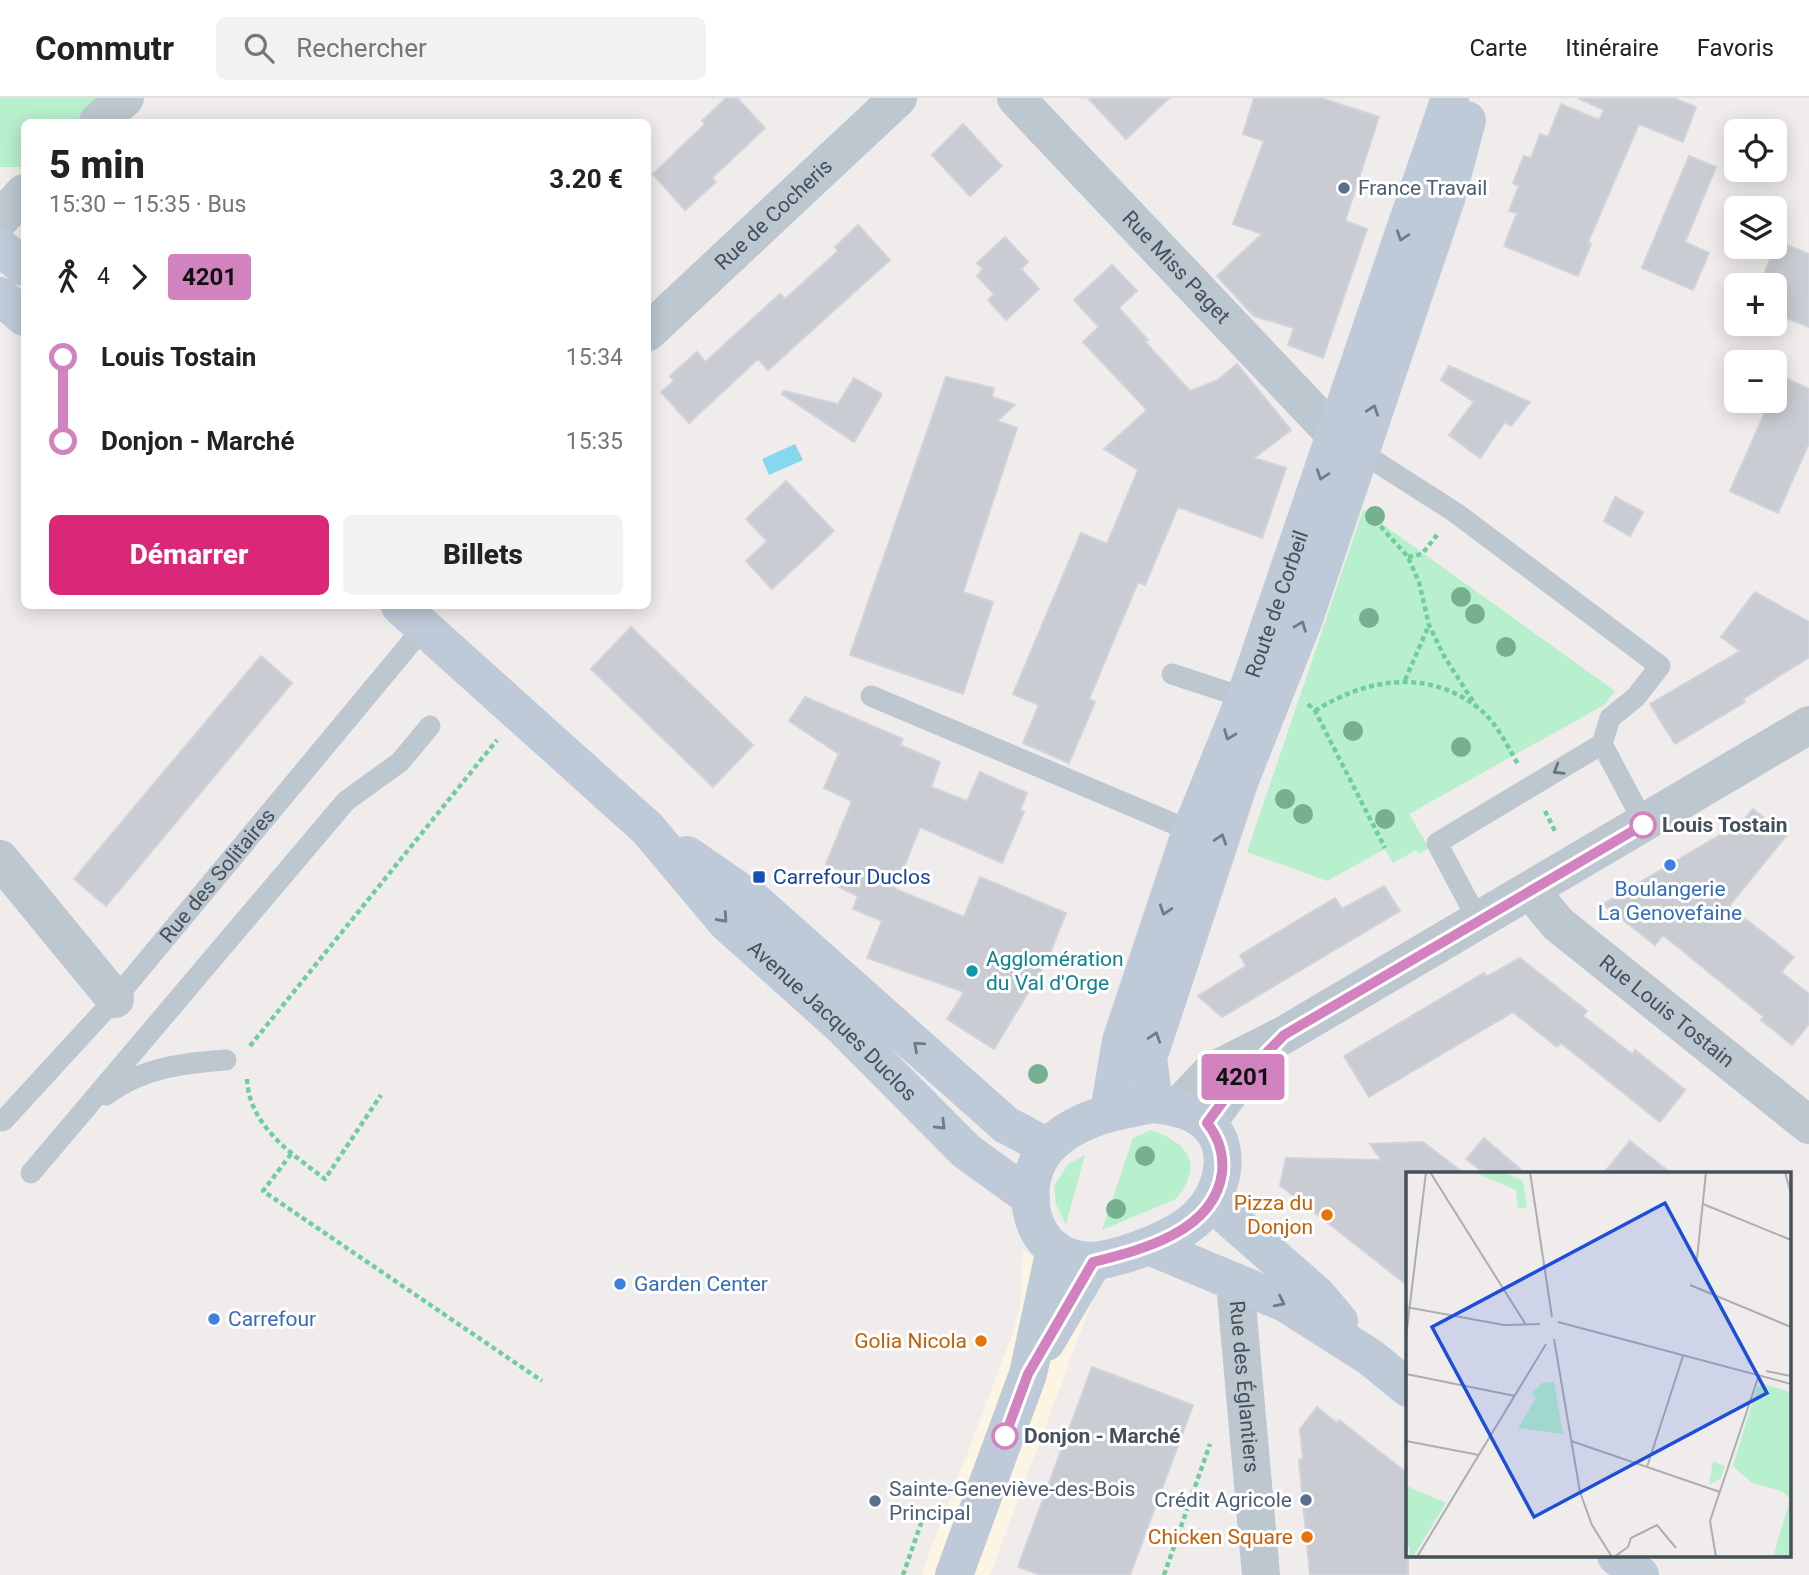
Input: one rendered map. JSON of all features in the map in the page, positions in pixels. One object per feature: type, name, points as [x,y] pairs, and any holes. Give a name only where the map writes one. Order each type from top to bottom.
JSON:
[{"type":"main road","name":"Route de Corbeil","points":[[1180,1111],[1148,1058],[1240,779],[1304,619],[1348,444],[1450,98]]},
{"type":"main road","name":"Route de Corbeil","points":[[1109,1112],[1121,1041],[1191,831],[1446,199],[1473,98]]},
{"type":"main road","points":[[0,247],[21,264]]},
{"type":"main road","points":[[0,296],[21,314]]},
{"type":"main road","name":"Avenue Jacques Duclos","points":[[412,616],[647,828],[727,923],[843,1027],[966,1151],[1031,1198]]},
{"type":"main road","name":"Avenue Jacques Duclos","points":[[647,828],[755,902],[1006,1125],[1048,1147]]},
{"type":"main road","points":[[1180,1111],[1215,1133],[1223,1162],[1219,1184],[1211,1202],[1184,1228],[1149,1246],[1093,1262],[1069,1258],[1039,1234],[1032,1216],[1032,1180],[1048,1147],[1075,1126],[1109,1112],[1180,1111]]},
{"type":"main road","points":[[1211,1202],[1317,1295],[1370,1357]]},
{"type":"main road","points":[[1149,1246],[1285,1303],[1370,1357],[1406,1386]]},
{"type":"main road","points":[[954,1575],[1028,1374],[1055,1249]]},
{"type":"main road","points":[[1028,1374],[1093,1262]]},
{"type":"main road","points":[[1619,1558],[1640,1575]]},
{"type":"street","points":[[102,119],[125,98]]},
{"type":"street","name":"Rue de Cocheris","points":[[651,329],[898,98]]},
{"type":"street","name":"Rue Miss Paget","points":[[1016,98],[1348,444]]},
{"type":"street","points":[[0,219],[21,196]]},
{"type":"street","points":[[1180,1111],[1235,1085],[1284,1035],[1574,866],[1809,724]]},
{"type":"street","points":[[0,859],[116,999]]},
{"type":"street","name":"Rue Louis Tostain","points":[[1531,891],[1558,924],[1809,1125]]},
{"type":"street","name":"Rue des Églantiers","points":[[1235,1282],[1261,1575]]},
{"type":"lane","points":[[1348,444],[1456,513],[1660,666],[1636,697],[1610,718],[1602,744],[1437,844],[1479,922]]},
{"type":"lane","name":"Rue des Solitaires","points":[[3,1121],[116,999],[412,616]]},
{"type":"lane","points":[[1172,674],[1245,698]]},
{"type":"lane","points":[[871,696],[1191,831]]},
{"type":"lane","points":[[31,1173],[346,801],[400,762],[430,726]]},
{"type":"lane","points":[[1602,744],[1644,824]]},
{"type":"lane","points":[[81,1114],[122,1083],[176,1063],[226,1060]]},
{"type":"path","points":[[1408,557],[1422,554],[1456,513]]},
{"type":"path","points":[[1371,517],[1408,557],[1419,582],[1429,625],[1444,656],[1477,706],[1499,730],[1574,866]]},
{"type":"path","points":[[1405,680],[1429,625]]},
{"type":"path","points":[[1315,711],[1339,696],[1375,684],[1405,680],[1443,689],[1477,706]]},
{"type":"path","points":[[1302,698],[1315,711],[1385,848]]},
{"type":"path","points":[[249,1053],[251,1042],[477,767],[518,711]]},
{"type":"path","points":[[247,1073],[252,1100],[268,1133],[291,1154],[326,1179],[382,1095]]},
{"type":"path","points":[[291,1154],[263,1191],[542,1381]]},
{"type":"path","points":[[1164,1575],[1214,1433]]},
{"type":"path","points":[[904,1575],[926,1509]]},
{"type":"shaded area","points":[[1023,1251],[1044,1264],[1101,1277],[990,1575],[921,1575],[1011,1338],[1020,1306]]},
{"type":"green space","points":[[0,98],[109,98],[86,119],[21,119],[21,167],[0,167]]},
{"type":"green space","points":[[1363,510],[1615,691],[1604,705],[1409,814],[1429,848],[1419,854],[1416,850],[1393,863],[1385,849],[1327,881],[1247,852]]},
{"type":"green space","points":[[1151,1130],[1174,1141],[1188,1156],[1189,1175],[1185,1186],[1176,1199],[1102,1230],[1133,1138]]},
{"type":"green space","points":[[1085,1155],[1066,1224],[1056,1205],[1054,1186],[1068,1164]]},
{"type":"water","points":[[795,444],[803,460],[769,475],[762,459]]},
{"type":"building","points":[[726,98],[737,98],[765,128],[712,178],[716,182],[685,210],[653,174],[705,124],[702,121]]},
{"type":"building","points":[[1088,98],[1169,98],[1126,139]]},
{"type":"building","points":[[1254,98],[1321,98],[1379,117],[1345,221],[1367,229],[1323,358],[1288,345],[1294,328],[1254,316],[1217,276],[1262,234],[1233,224],[1264,141],[1243,134]]},
{"type":"building","points":[[1578,98],[1673,98],[1696,107],[1683,142],[1639,124],[1588,242],[1591,244],[1578,276],[1504,246],[1517,213],[1509,211],[1519,186],[1513,183],[1524,156],[1531,158],[1540,134],[1548,137],[1561,104],[1599,120],[1604,110]]},
{"type":"building","points":[[963,124],[1002,166],[970,196],[932,155]]},
{"type":"building","points":[[1689,156],[1716,167],[1685,242],[1709,253],[1693,290],[1642,268]]},
{"type":"building","points":[[858,225],[890,260],[768,370],[758,359],[689,423],[661,392],[674,381],[670,376],[697,352],[705,362],[780,294],[785,299],[838,251],[835,247]]},
{"type":"building","points":[[1005,237],[1028,262],[1021,269],[1039,289],[1006,320],[988,300],[994,294],[977,276],[983,269],[977,263]]},
{"type":"building","points":[[1787,245],[1809,254],[1809,327],[1787,318],[1787,273],[1765,273],[1770,259],[1787,259]]},
{"type":"building","points":[[1112,265],[1137,291],[1119,308],[1148,340],[1145,342],[1190,391],[1218,380],[1237,364],[1291,430],[1254,458],[1286,468],[1262,538],[1178,507],[1145,585],[1138,582],[1089,699],[1095,702],[1069,763],[1023,743],[1039,705],[1013,694],[1081,533],[1107,544],[1138,470],[1104,449],[1147,410],[1083,342],[1099,327],[1074,300]]},
{"type":"building","points":[[1449,366],[1530,402],[1511,426],[1505,422],[1480,458],[1449,435],[1474,402],[1441,380]]},
{"type":"building","points":[[946,377],[994,388],[992,397],[1015,405],[997,421],[1017,428],[963,592],[993,602],[963,694],[850,655]]},
{"type":"building","points":[[854,378],[882,394],[854,442],[782,394],[784,391],[838,404]]},
{"type":"building","points":[[1787,379],[1809,389],[1809,443],[1778,513],[1730,491],[1765,413],[1787,413]]},
{"type":"building","points":[[786,481],[834,531],[772,589],[746,561],[767,541],[746,519]]},
{"type":"building","points":[[1615,497],[1643,512],[1630,536],[1604,521]]},
{"type":"building","points":[[1755,592],[1809,622],[1809,657],[1743,699],[1745,702],[1675,744],[1650,704],[1740,651],[1721,637]]},
{"type":"building","points":[[631,627],[753,745],[713,787],[591,669]]},
{"type":"building","points":[[261,656],[292,683],[106,906],[74,879]]},
{"type":"building","points":[[805,697],[903,739],[900,745],[940,762],[931,787],[967,801],[980,772],[1027,793],[1020,810],[1024,812],[1002,863],[920,827],[895,889],[964,917],[980,877],[1066,913],[1046,963],[994,1049],[947,1019],[964,992],[867,958],[882,921],[853,909],[858,896],[839,887],[845,873],[826,864],[852,801],[824,788],[839,754],[789,721]]},
{"type":"building","points":[[1753,809],[1786,836],[1729,906],[1794,957],[1781,972],[1809,994],[1809,1024],[1792,1045],[1761,1020],[1764,1017],[1663,935],[1655,945],[1603,904],[1742,822]]},
{"type":"building","points":[[1384,886],[1400,911],[1222,1017],[1198,996],[1246,966],[1240,955],[1335,898],[1342,909]]},
{"type":"building","points":[[1520,958],[1587,1011],[1583,1016],[1632,1054],[1635,1050],[1685,1090],[1660,1122],[1561,1043],[1557,1047],[1513,1012],[1369,1097],[1344,1056],[1484,973],[1486,977]]},
{"type":"building","points":[[1484,1138],[1524,1172],[1483,1172],[1466,1159]]},
{"type":"building","points":[[1630,1141],[1669,1172],[1605,1172]]},
{"type":"building","points":[[1423,1142],[1462,1172],[1406,1172],[1406,1284],[1280,1185],[1286,1158],[1381,1160],[1370,1144]]},
{"type":"building","points":[[1092,1367],[1193,1405],[1130,1575],[1041,1575],[1018,1567]]},
{"type":"building","points":[[1317,1407],[1337,1423],[1339,1420],[1406,1472],[1408,1575],[1310,1575],[1299,1460],[1303,1459],[1300,1429]]},
{"type":"bus line","name":"4201","points":[[1005,1436],[1028,1374],[1093,1262],[1149,1246],[1184,1228],[1198,1218],[1211,1202],[1217,1192],[1223,1162],[1215,1133],[1207,1123],[1235,1085],[1284,1035],[1643,825]]},
{"type":"place","name":"France Travail","points":[[1344,188]]},
{"type":"place","name":"Louis Tostain","points":[[1643,825]]},
{"type":"place","name":"Boulangerie La Genovefaine","points":[[1670,865]]},
{"type":"place","name":"Carrefour Duclos","points":[[759,877]]},
{"type":"place","name":"Agglomération du Val d'Orge","points":[[972,971]]},
{"type":"place","name":"Pizza du Donjon","points":[[1327,1215]]},
{"type":"place","name":"Garden Center","points":[[620,1284]]},
{"type":"place","name":"Carrefour","points":[[214,1319]]},
{"type":"place","name":"Golia Nicola","points":[[981,1341]]},
{"type":"place","name":"Donjon - Marché","points":[[1005,1436]]},
{"type":"place","name":"Crédit Agricole","points":[[1306,1500]]},
{"type":"place","name":"Sainte-Geneviève-des-Bois Principal","points":[[875,1501]]},
{"type":"place","name":"Chicken Square","points":[[1307,1537]]}]
